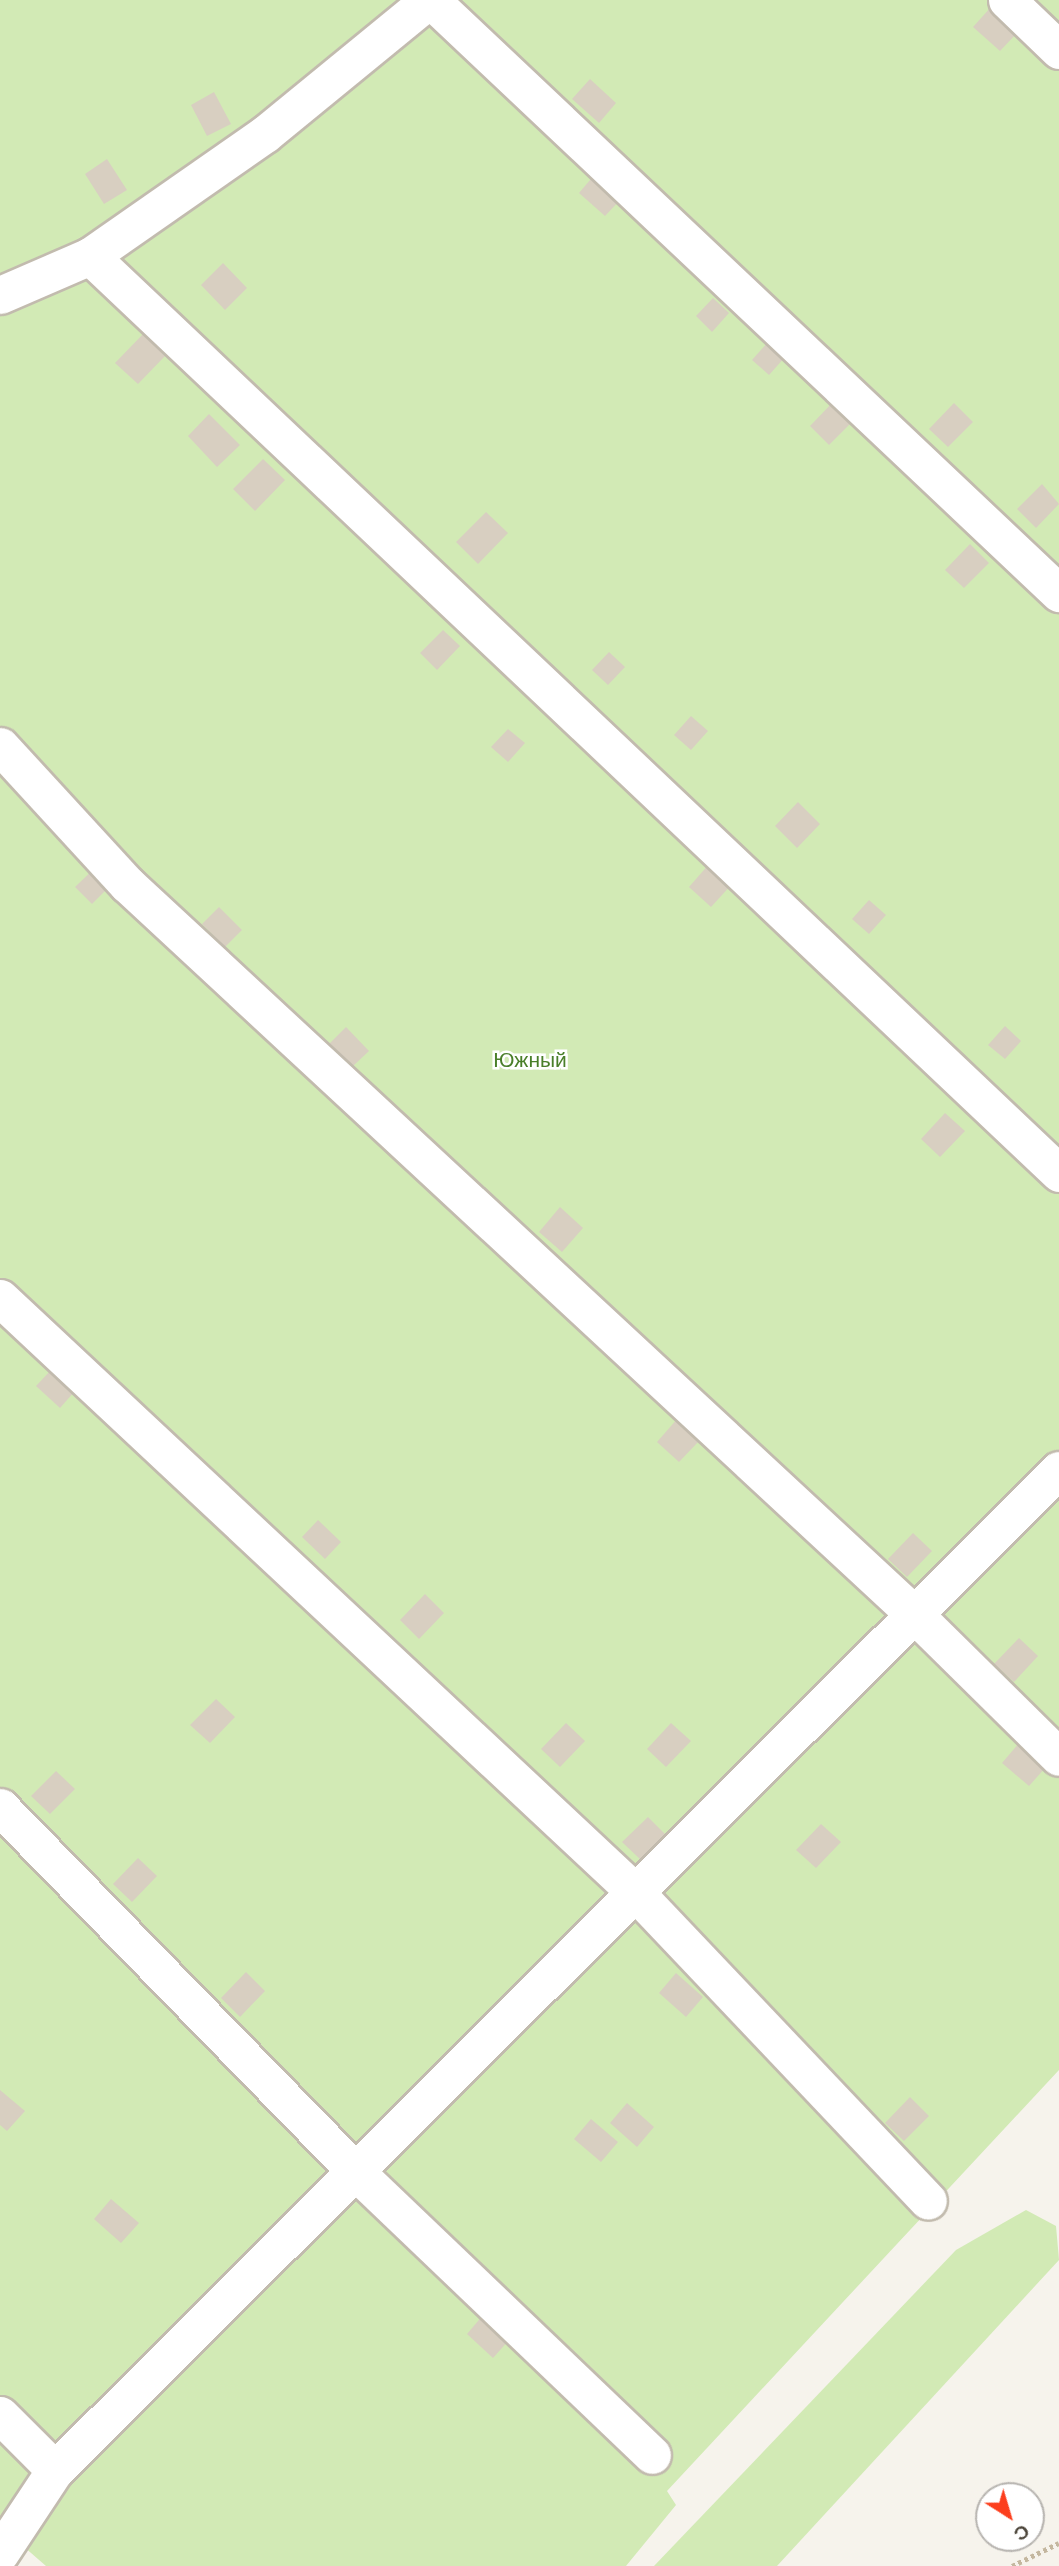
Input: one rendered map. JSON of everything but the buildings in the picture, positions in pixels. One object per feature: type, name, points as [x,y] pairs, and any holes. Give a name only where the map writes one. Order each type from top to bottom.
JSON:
[{"type":"street","points":[[0,295],[90,256],[265,134],[430,0],[1059,593]]},
{"type":"street","points":[[1007,0],[1059,50]]},
{"type":"street","points":[[90,256],[1059,1173]]},
{"type":"street","points":[[0,746],[127,884],[915,1615],[1059,1757]]},
{"type":"street","points":[[0,1298],[636,1893],[928,2201]]},
{"type":"street","points":[[0,2553],[55,2470],[358,2173],[1059,1470]]},
{"type":"street","points":[[0,1807],[358,2173],[652,2455]]},
{"type":"street","points":[[0,2415],[55,2470]]},
{"type":"path","points":[[1012,2566],[1059,2543]]},
{"type":"green space","name":"Южный","points":[[0,0],[1059,0],[1059,2070],[667,2491],[676,2505],[626,2566],[46,2566],[0,2526]]},
{"type":"green space","points":[[1026,2210],[1056,2226],[1059,2260],[777,2566],[654,2566],[956,2250]]}]
